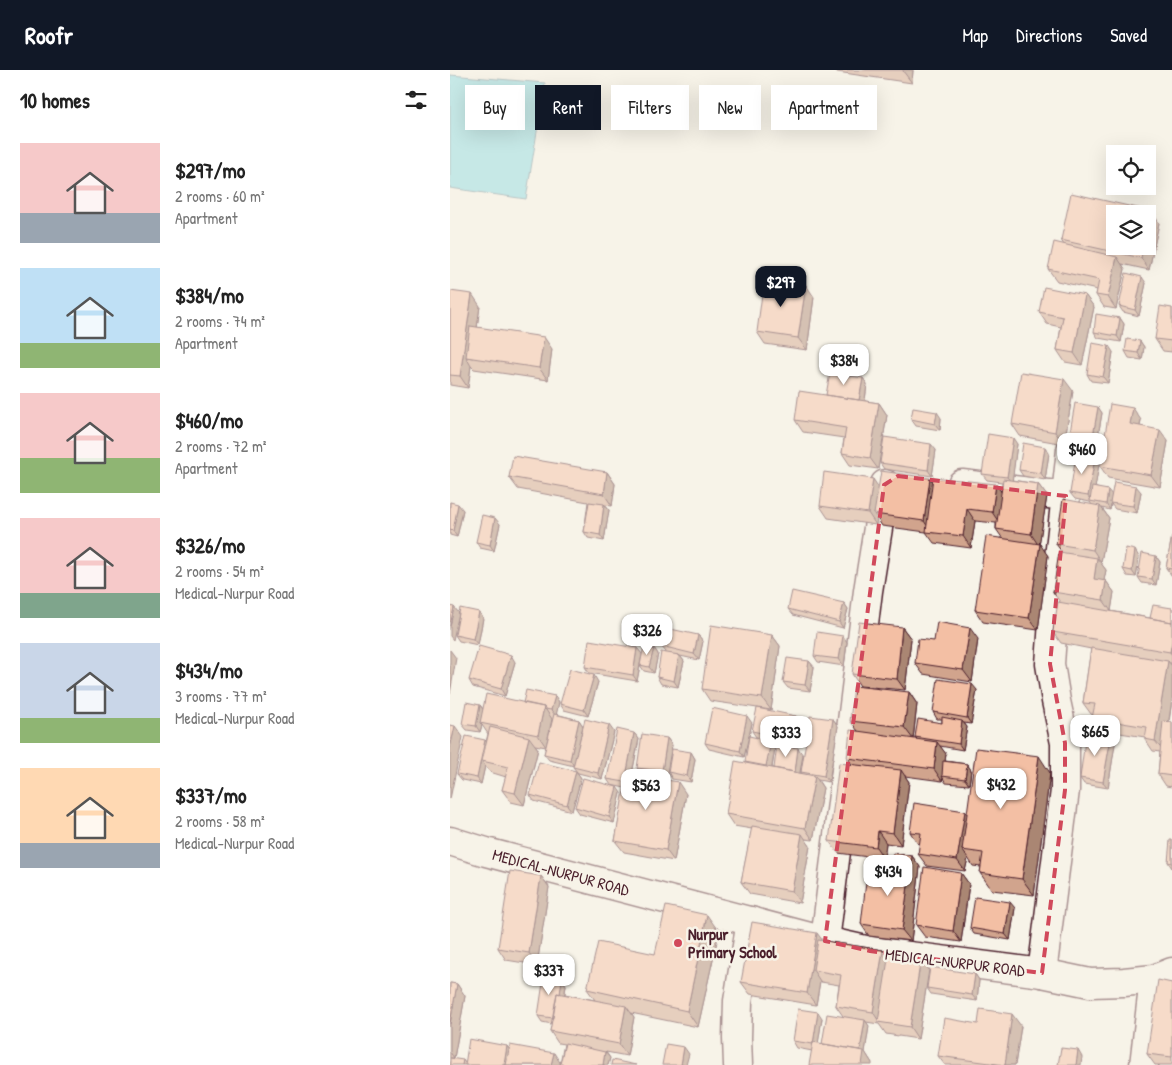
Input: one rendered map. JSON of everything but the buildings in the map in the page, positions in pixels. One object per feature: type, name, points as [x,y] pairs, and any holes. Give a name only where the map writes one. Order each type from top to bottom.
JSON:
[{"type":"street","points":[[1042,973],[1065,790],[1065,743],[1050,664],[1054,593],[1071,450]]},
{"type":"street","points":[[825,941],[868,591],[884,485],[889,479],[898,476],[908,478]]},
{"type":"street","points":[[937,481],[1066,496]]},
{"type":"street","name":"MEDICAL-NURPUR ROAD","points":[[450,840],[486,852],[825,941],[870,951],[1042,973],[1090,983],[1124,982],[1163,976]]},
{"type":"street","points":[[738,1065],[738,1001],[751,921]]},
{"type":"street","points":[[1144,1065],[1163,976]]},
{"type":"highlighted area","points":[[898,476],[1066,496],[1050,664],[1065,743],[1065,790],[1042,973],[870,951],[825,941],[884,485]]},
{"type":"water","points":[[450,75],[545,83],[545,85],[535,85],[535,130],[537,130],[526,199],[450,188]]},
{"type":"place","name":"Nurpur Primary School","points":[[678,943]]}]
